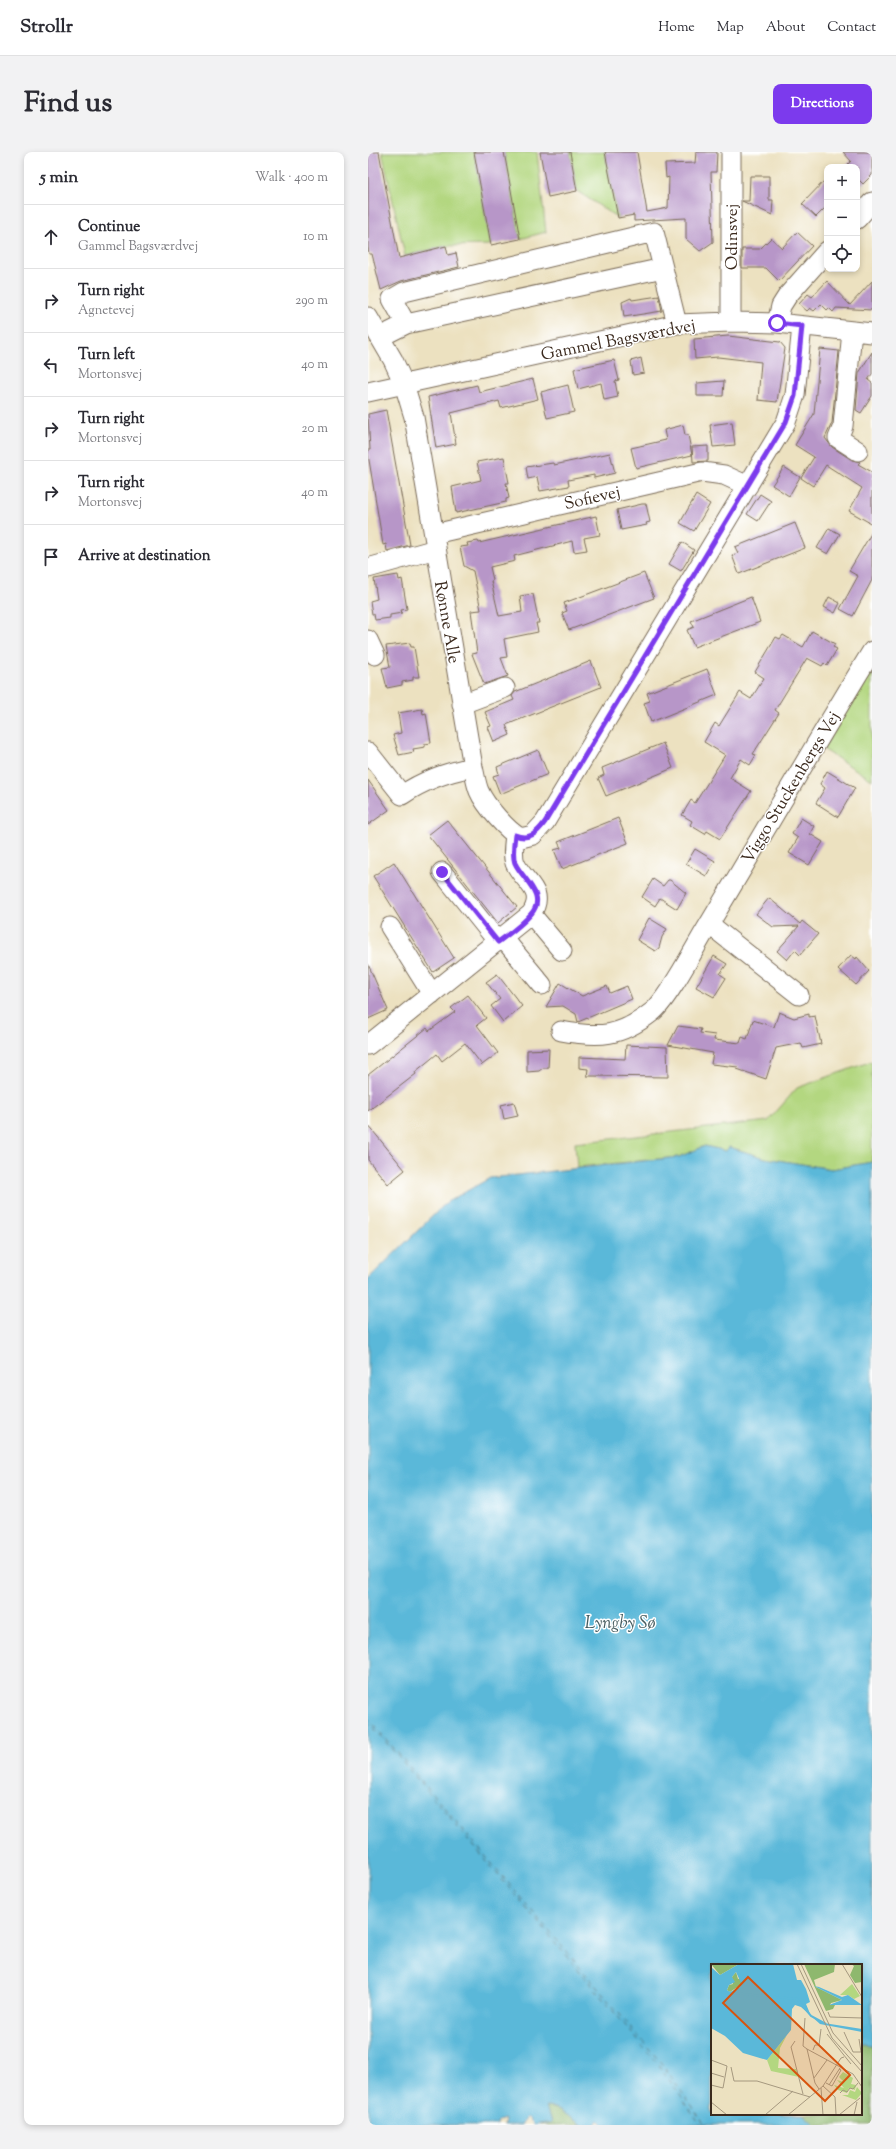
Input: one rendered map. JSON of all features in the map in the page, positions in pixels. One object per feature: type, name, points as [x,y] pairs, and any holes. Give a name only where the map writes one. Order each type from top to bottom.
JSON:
[{"type":"street","name":"Odinsvej","points":[[731,152],[731,322]]},
{"type":"street","points":[[860,215],[872,202]]},
{"type":"street","points":[[406,324],[392,299],[404,292],[654,232],[678,324]]},
{"type":"street","points":[[777,323],[781,306],[788,295],[824,255]]},
{"type":"street","points":[[380,337],[406,324],[663,268]]},
{"type":"street","name":"Rønne Alle","points":[[368,317],[404,384],[414,417],[462,704],[473,767],[479,790],[485,801],[521,836]]},
{"type":"street","name":"Gammel Bagsværdvej","points":[[368,392],[678,324],[731,322],[777,323],[872,333]]},
{"type":"street","points":[[368,1045],[532,914],[536,907],[536,893],[515,863],[513,854],[521,836],[539,831],[545,822],[786,422],[795,396],[802,326]]},
{"type":"street","points":[[852,331],[844,426],[838,438],[858,451]]},
{"type":"street","name":"Sofievej","points":[[368,568],[435,542],[702,472],[724,475],[748,486]]},
{"type":"street","name":"Viggo Stuckenbergs Vej","points":[[561,1031],[590,1036],[614,1033],[634,1025],[654,1011],[709,924],[872,651]]},
{"type":"street","points":[[462,704],[505,688]]},
{"type":"street","points":[[368,752],[402,795],[418,784],[447,772],[473,767]]},
{"type":"street","points":[[442,872],[542,985]]},
{"type":"street","points":[[532,914],[562,951]]},
{"type":"street","points":[[709,924],[799,995]]},
{"type":"street","points":[[390,927],[432,994]]},
{"type":"green space","points":[[382,152],[474,152],[491,245],[446,246],[405,256]]},
{"type":"green space","points":[[504,152],[537,152],[546,232],[520,239]]},
{"type":"green space","points":[[570,152],[605,152],[618,218],[577,191]]},
{"type":"green space","points":[[872,668],[872,780],[823,749]]},
{"type":"green space","points":[[872,1061],[872,1162],[832,1169],[765,1158],[730,1147],[727,1151],[705,1146],[679,1157],[577,1167],[575,1143],[768,1121],[797,1088]]},
{"type":"green space","points":[[862,2042],[872,2047],[872,2125],[816,2125],[805,2115],[862,2115]]},
{"type":"green space","points":[[546,2107],[555,2108],[582,2125],[539,2125],[551,2122]]},
{"type":"water","name":"Lyngby Sø","points":[[705,1146],[726,1151],[729,1147],[765,1158],[832,1169],[872,1162],[872,2047],[862,2042],[862,1964],[711,1964],[711,2115],[805,2115],[816,2125],[604,2125],[599,2120],[596,2125],[582,2125],[555,2108],[546,2107],[551,2122],[534,2125],[527,2118],[521,2125],[504,2125],[505,2120],[498,2122],[497,2125],[368,2125],[368,1279],[447,1202],[490,1178],[679,1157]]},
{"type":"building","points":[[368,152],[379,152],[399,258],[446,246],[448,255],[456,253],[459,267],[401,281],[381,290],[372,254],[369,254],[368,247]]},
{"type":"building","points":[[474,152],[504,152],[520,239],[491,245]]},
{"type":"building","points":[[540,152],[570,152],[577,191],[548,197]]},
{"type":"building","points":[[605,152],[637,152],[647,212],[668,208],[669,177],[666,178],[665,164],[695,163],[696,152],[717,152],[716,172],[711,172],[713,242],[700,251],[686,239],[686,218],[634,221],[634,215],[618,218]]},
{"type":"building","points":[[843,152],[872,152],[872,175],[863,184],[860,181],[860,164],[848,164],[851,161]]},
{"type":"building","points":[[750,176],[769,176],[769,200],[773,200],[772,215],[742,201],[749,201]]},
{"type":"building","points":[[824,181],[824,209],[816,217],[802,204]]},
{"type":"building","points":[[797,232],[812,246],[779,281],[766,268],[742,268],[742,249],[760,249],[771,238],[782,248]]},
{"type":"building","points":[[827,281],[850,305],[872,281],[872,310],[836,308],[833,312],[829,308],[827,310],[821,304],[814,311],[810,308],[807,311],[799,304],[808,294],[812,297]]},
{"type":"building","points":[[659,296],[662,311],[624,317],[622,302],[631,298],[632,300]]},
{"type":"building","points":[[728,336],[780,342],[785,348],[777,402],[758,400],[761,362],[718,357],[695,359],[694,339]]},
{"type":"building","points":[[820,349],[839,351],[832,423],[825,438],[832,447],[852,460],[860,462],[858,464],[872,472],[872,524],[849,511],[862,488],[826,465],[813,486],[801,478],[814,457],[795,445],[814,414]]},
{"type":"building","points":[[872,352],[872,374],[868,380],[872,383],[872,396],[861,413],[856,410],[859,373]]},
{"type":"building","points":[[641,358],[644,373],[633,375],[631,361]]},
{"type":"building","points":[[614,360],[619,380],[615,381],[618,397],[604,400],[601,383],[578,389],[574,369]]},
{"type":"building","points":[[533,379],[538,399],[501,408],[499,401],[451,413],[456,444],[436,448],[428,397],[477,385],[479,392]]},
{"type":"building","points":[[724,381],[723,396],[697,396],[697,383]]},
{"type":"building","points":[[568,385],[574,412],[547,418],[541,392]]},
{"type":"building","points":[[386,410],[410,545],[387,551],[386,544],[383,545],[368,454],[368,450],[370,450],[368,414]]},
{"type":"building","points":[[732,422],[735,445],[713,447],[710,425]]},
{"type":"building","points":[[683,425],[685,435],[688,435],[692,455],[636,468],[631,448],[666,440],[664,430]]},
{"type":"building","points":[[708,446],[708,461],[693,462],[692,447]]},
{"type":"building","points":[[610,453],[615,473],[594,478],[594,475],[568,480],[569,486],[540,491],[537,477],[528,479],[526,467],[553,463],[554,465]]},
{"type":"building","points":[[504,457],[509,483],[506,483],[509,498],[506,499],[506,502],[456,513],[452,487],[481,480],[477,462]]},
{"type":"building","points":[[784,467],[800,477],[789,496],[772,485]]},
{"type":"building","points":[[760,494],[771,501],[758,521],[747,514]]},
{"type":"building","points":[[696,495],[710,504],[694,531],[680,523]]},
{"type":"building","points":[[646,504],[650,522],[646,523],[647,525],[621,530],[617,510]]},
{"type":"building","points":[[596,516],[600,535],[584,538],[587,550],[574,552],[572,541],[514,556],[515,561],[490,567],[493,580],[491,581],[499,616],[522,612],[520,596],[533,594],[539,623],[536,623],[538,632],[504,639],[507,657],[501,658],[508,676],[484,684],[472,654],[477,653],[471,611],[481,610],[473,571],[464,566],[460,547],[468,546],[467,543],[478,541],[479,543]]},
{"type":"building","points":[[795,523],[805,548],[739,574],[732,555],[738,553],[735,547]]},
{"type":"building","points":[[829,528],[840,534],[828,554],[817,548]]},
{"type":"building","points":[[872,532],[872,580],[853,616],[840,609],[858,576],[849,571]]},
{"type":"building","points":[[682,542],[694,550],[681,571],[669,564]]},
{"type":"building","points":[[644,573],[654,598],[569,630],[562,613],[567,611],[564,603]]},
{"type":"building","points":[[398,575],[399,580],[402,579],[407,609],[401,610],[402,613],[390,615],[390,618],[375,620],[374,614],[372,614],[370,601],[377,599],[374,579]]},
{"type":"building","points":[[751,597],[760,622],[694,647],[687,630],[694,627],[691,621]]},
{"type":"building","points":[[829,597],[840,603],[835,613],[824,607]]},
{"type":"building","points":[[812,631],[835,644],[833,647],[837,649],[827,666],[824,663],[822,666],[807,658],[775,710],[779,713],[753,754],[756,755],[750,765],[741,759],[730,778],[751,791],[720,839],[707,831],[705,834],[690,825],[692,821],[682,815],[691,800],[695,803],[725,755],[704,742],[715,723],[719,726],[740,692],[751,699],[764,678],[755,672],[776,637],[780,639],[783,635],[803,647]]},
{"type":"building","points":[[410,643],[411,647],[414,647],[419,677],[413,677],[413,680],[402,682],[402,685],[387,688],[382,668],[390,667],[386,646]]},
{"type":"building","points":[[591,661],[601,687],[506,725],[510,735],[494,742],[488,727],[491,726],[485,712],[514,700],[512,696],[515,692]]},
{"type":"building","points":[[707,669],[717,695],[651,722],[644,703],[650,701],[647,693]]},
{"type":"building","points":[[422,709],[423,714],[426,713],[431,743],[425,744],[425,747],[413,749],[414,752],[399,755],[393,735],[401,733],[398,713]]},
{"type":"building","points":[[663,743],[673,768],[606,796],[598,778],[604,775],[602,768]]},
{"type":"building","points":[[538,750],[548,774],[500,794],[493,776],[499,774],[497,767]]},
{"type":"building","points":[[827,771],[855,788],[838,817],[816,803],[825,788],[820,784]]},
{"type":"building","points":[[368,780],[389,810],[368,825]]},
{"type":"building","points":[[618,818],[628,843],[562,869],[554,850],[561,848],[558,842]]},
{"type":"building","points":[[801,818],[814,826],[810,834],[823,842],[809,865],[789,853],[798,838],[792,834]]},
{"type":"building","points":[[447,820],[517,907],[498,923],[428,835]]},
{"type":"building","points":[[695,849],[715,861],[706,876],[686,864]]},
{"type":"building","points":[[394,862],[454,958],[433,972],[373,876]]},
{"type":"building","points":[[653,879],[663,886],[668,880],[670,880],[686,893],[677,909],[660,898],[655,906],[642,897]]},
{"type":"building","points":[[769,898],[800,924],[802,921],[818,934],[800,955],[795,950],[787,960],[777,951],[799,926],[773,927],[756,914]]},
{"type":"building","points":[[649,918],[667,929],[662,937],[659,948],[655,951],[637,940]]},
{"type":"building","points":[[851,955],[856,959],[857,957],[869,971],[856,985],[838,969]]},
{"type":"building","points":[[714,956],[727,964],[720,974],[726,978],[714,997],[696,987]]},
{"type":"building","points":[[368,964],[388,1010],[368,1019]]},
{"type":"building","points":[[497,974],[522,1006],[503,1022],[491,1006],[500,999],[486,982]]},
{"type":"building","points":[[560,983],[582,996],[607,986],[610,993],[627,986],[632,999],[578,1022],[576,1014],[563,1006],[546,1007]]},
{"type":"building","points":[[468,995],[486,1018],[477,1025],[498,1053],[482,1065],[465,1043],[442,1061],[437,1054],[415,1072],[416,1074],[368,1111],[368,1075],[427,1028],[429,1031],[455,1012],[451,1008]]},
{"type":"building","points":[[779,1012],[794,1018],[809,1014],[809,1017],[815,1016],[821,1044],[803,1048],[801,1043],[776,1048],[766,1079],[737,1069],[738,1067],[711,1064],[713,1053],[668,1045],[678,1026],[701,1029],[700,1033],[715,1035],[714,1040],[740,1043],[742,1037],[747,1039],[753,1020],[774,1027]]},
{"type":"building","points":[[626,1045],[667,1047],[668,1077],[587,1076],[588,1069],[579,1068],[579,1057],[625,1059]]},
{"type":"building","points":[[549,1049],[548,1068],[543,1068],[539,1071],[527,1072],[527,1050]]},
{"type":"building","points":[[514,1102],[518,1116],[504,1119],[501,1105]]},
{"type":"building","points":[[368,1125],[405,1170],[388,1184],[368,1160]]},
{"type":"ferry route","points":[[368,1718],[662,2064],[705,2125]]},
{"type":"ferry route","points":[[368,1721],[658,2064],[701,2125]]},
{"type":"route","points":[[442,872],[498,942],[532,914],[536,907],[536,893],[515,863],[513,854],[515,835],[521,838],[533,835],[539,831],[545,822],[786,422],[795,396],[802,326],[777,323]]}]
